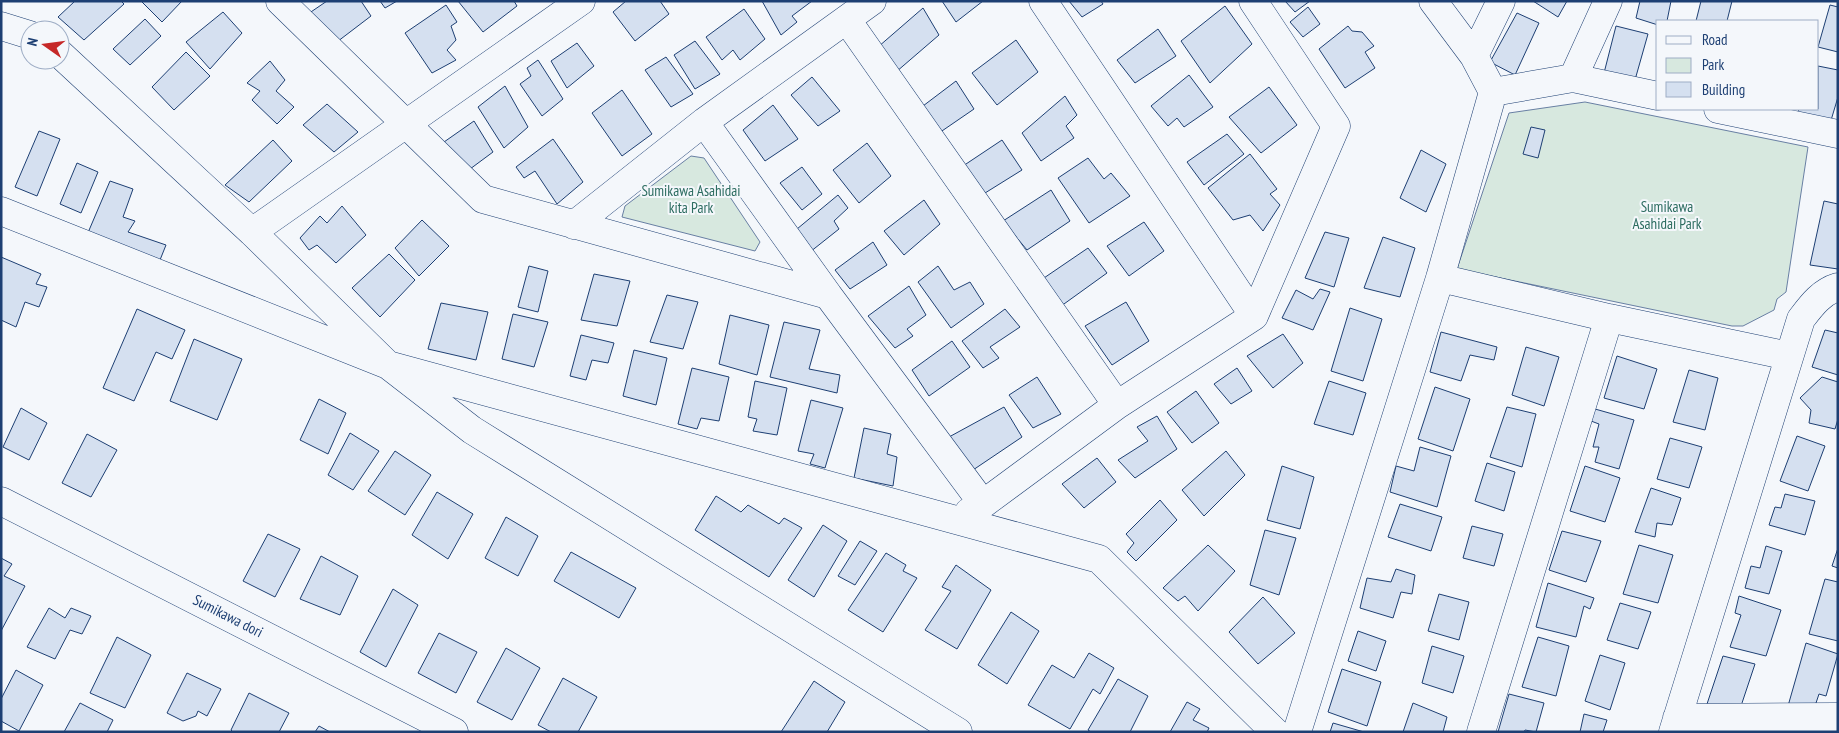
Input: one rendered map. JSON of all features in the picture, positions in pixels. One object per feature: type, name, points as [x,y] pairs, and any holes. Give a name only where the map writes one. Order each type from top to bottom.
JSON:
[{"type":"street","points":[[252,232],[581,1]]},
{"type":"street","points":[[574,225],[704,122],[872,1]]},
{"type":"street","points":[[1043,1],[1254,316]]},
{"type":"street","points":[[956,519],[983,504],[1117,405],[1254,316],[1336,126],[1253,1]]},
{"type":"street","points":[[1297,732],[1440,278],[1493,92],[1474,56],[1433,1]]},
{"type":"street","points":[[1474,56],[1502,1]]},
{"type":"street","points":[[1574,78],[1608,1]]},
{"type":"street","points":[[283,2],[483,199],[828,295]]},
{"type":"street","points":[[847,20],[1117,405]]},
{"type":"street","points":[[1,26],[20,31]]},
{"type":"street","points":[[70,63],[252,232],[388,365],[472,430],[958,732]]},
{"type":"street","points":[[1493,92],[1574,78],[1656,96]]},
{"type":"street","points":[[1723,110],[1838,134]]},
{"type":"street","points":[[704,122],[828,295],[983,504]]},
{"type":"street","points":[[1,211],[388,365],[1099,559],[1275,732]]},
{"type":"street","points":[[1440,278],[1609,318],[1788,356]]},
{"type":"street","points":[[1838,288],[1831,289],[1814,302],[1801,319],[1675,725],[1838,717]]},
{"type":"street","points":[[1481,732],[1609,318]]},
{"type":"street","name":"Sumikawa dori","points":[[1,501],[416,723],[454,732]]},
{"type":"green space","name":"Sumikawa Asahidai Park","points":[[1585,102],[1808,147],[1786,292],[1777,299],[1774,310],[1743,326],[1732,326],[1457,269],[1509,113]]},
{"type":"green space","name":"Sumikawa Asahidai kita Park","points":[[691,156],[704,158],[760,242],[755,251],[622,217],[625,206]]},
{"type":"building","points":[[75,1],[121,1],[124,4],[84,40],[70,28],[70,20],[61,20],[58,17]]},
{"type":"building","points":[[141,1],[182,1],[162,22]]},
{"type":"building","points":[[327,1],[361,1],[371,16],[329,48],[305,16]]},
{"type":"building","points":[[380,1],[397,1],[385,8]]},
{"type":"building","points":[[458,1],[514,1],[517,6],[483,32]]},
{"type":"building","points":[[626,1],[660,1],[669,14],[635,41],[613,12]]},
{"type":"building","points":[[762,1],[812,1],[792,16],[797,22],[781,35]]},
{"type":"building","points":[[942,1],[983,1],[956,22]]},
{"type":"building","points":[[1069,1],[1101,1],[1103,4],[1082,17]]},
{"type":"building","points":[[1285,1],[1310,1],[1295,12]]},
{"type":"building","points":[[1533,1],[1567,1],[1558,17]]},
{"type":"building","points":[[1640,1],[1671,1],[1667,20],[1656,20],[1656,24],[1636,18]]},
{"type":"building","points":[[1701,1],[1732,1],[1727,20],[1696,20]]},
{"type":"building","points":[[446,5],[457,22],[451,26],[456,40],[447,50],[456,60],[432,73],[405,33]]},
{"type":"building","points":[[1830,5],[1838,7],[1838,52],[1819,47]]},
{"type":"building","points":[[1225,6],[1252,44],[1210,83],[1181,41]]},
{"type":"building","points":[[1308,7],[1320,24],[1303,37],[1290,22]]},
{"type":"building","points":[[923,8],[939,35],[896,72],[878,47]]},
{"type":"building","points":[[744,9],[765,39],[740,60],[733,50],[722,60],[706,37]]},
{"type":"building","points":[[223,12],[242,33],[210,69],[186,42]]},
{"type":"building","points":[[1517,13],[1539,23],[1515,75],[1490,62]]},
{"type":"building","points":[[145,19],[161,36],[130,65],[113,49]]},
{"type":"building","points":[[1348,26],[1352,31],[1362,32],[1374,46],[1365,52],[1375,68],[1345,88],[1319,49]]},
{"type":"building","points":[[1616,26],[1648,34],[1633,87],[1603,77]]},
{"type":"building","points":[[1158,29],[1176,56],[1135,83],[1117,60]]},
{"type":"building","points":[[1016,40],[1038,72],[997,105],[972,73]]},
{"type":"building","points":[[695,41],[720,74],[695,89],[674,55]]},
{"type":"building","points":[[577,43],[594,66],[567,88],[551,61]]},
{"type":"building","points":[[186,52],[210,76],[174,110],[152,87]]},
{"type":"building","points":[[666,57],[693,94],[671,107],[645,70]]},
{"type":"building","points":[[538,60],[563,99],[542,116],[520,84],[531,76],[527,68]]},
{"type":"building","points":[[270,61],[285,80],[276,91],[294,107],[277,124],[252,100],[260,91],[247,83]]},
{"type":"building","points":[[1819,66],[1838,70],[1838,97],[1829,127],[1796,119],[1799,110],[1819,110]]},
{"type":"building","points":[[1189,75],[1213,107],[1184,127],[1177,118],[1168,126],[1151,106]]},
{"type":"building","points":[[812,77],[840,111],[818,126],[791,95]]},
{"type":"building","points":[[956,81],[974,109],[939,133],[919,109]]},
{"type":"building","points":[[505,86],[528,127],[504,148],[478,107]]},
{"type":"building","points":[[1269,87],[1297,125],[1261,153],[1229,117]]},
{"type":"building","points":[[622,90],[652,134],[622,156],[592,113]]},
{"type":"building","points":[[1065,96],[1077,115],[1066,126],[1074,138],[1041,161],[1022,133]]},
{"type":"building","points":[[327,104],[358,132],[334,152],[303,125]]},
{"type":"building","points":[[773,105],[798,139],[765,161],[743,130]]},
{"type":"building","points":[[474,121],[493,152],[466,172],[444,142]]},
{"type":"building","points":[[1531,127],[1545,130],[1538,158],[1523,154]]},
{"type":"building","points":[[39,131],[60,139],[37,196],[15,187]]},
{"type":"building","points":[[1227,134],[1244,154],[1204,185],[1187,162]]},
{"type":"building","points":[[553,139],[583,182],[557,204],[535,171],[524,178],[516,167]]},
{"type":"building","points":[[273,140],[292,161],[249,202],[225,185]]},
{"type":"building","points":[[1002,140],[1022,170],[977,198],[960,168]]},
{"type":"building","points":[[867,143],[891,176],[859,203],[833,170]]},
{"type":"building","points":[[1421,150],[1446,164],[1426,212],[1400,198]]},
{"type":"building","points":[[1250,154],[1277,189],[1270,194],[1280,205],[1263,231],[1250,215],[1233,220],[1208,188]]},
{"type":"building","points":[[1088,158],[1104,179],[1111,173],[1130,196],[1089,223],[1058,178]]},
{"type":"building","points":[[77,163],[98,172],[81,213],[60,204]]},
{"type":"building","points":[[802,167],[822,194],[802,210],[780,183]]},
{"type":"building","points":[[110,181],[133,189],[123,217],[135,221],[128,232],[166,245],[158,265],[87,235]]},
{"type":"building","points":[[1051,190],[1070,221],[1027,250],[1003,221]]},
{"type":"building","points":[[838,195],[848,208],[834,221],[839,229],[810,252],[797,229]]},
{"type":"building","points":[[924,200],[940,224],[904,255],[884,231]]},
{"type":"building","points":[[1824,201],[1838,204],[1838,269],[1810,265]]},
{"type":"building","points":[[342,206],[366,235],[336,263],[317,245],[309,250],[300,238],[320,216],[327,223]]},
{"type":"building","points":[[422,220],[449,246],[419,276],[395,248]]},
{"type":"building","points":[[1144,222],[1164,251],[1129,276],[1107,246]]},
{"type":"building","points":[[1325,232],[1349,238],[1334,287],[1305,278]]},
{"type":"building","points":[[1383,237],[1415,248],[1400,297],[1364,288]]},
{"type":"building","points":[[873,242],[887,265],[850,289],[835,270]]},
{"type":"building","points":[[1088,248],[1107,273],[1057,309],[1041,280]]},
{"type":"building","points":[[389,254],[415,280],[380,317],[352,288]]},
{"type":"building","points":[[1,257],[41,274],[36,284],[47,287],[39,307],[25,302],[16,327],[1,320]]},
{"type":"building","points":[[529,266],[548,271],[538,312],[518,307]]},
{"type":"building","points":[[938,266],[954,290],[970,282],[984,304],[951,328],[918,282]]},
{"type":"building","points":[[594,274],[630,281],[617,326],[581,320]]},
{"type":"building","points":[[909,286],[926,315],[907,329],[913,336],[895,348],[868,316]]},
{"type":"building","points":[[1320,289],[1330,292],[1313,330],[1282,318],[1296,290],[1313,299]]},
{"type":"building","points":[[667,295],[698,302],[683,349],[650,342]]},
{"type":"building","points":[[1126,302],[1149,341],[1112,365],[1085,326]]},
{"type":"building","points":[[441,303],[488,312],[476,360],[428,349]]},
{"type":"building","points":[[1350,308],[1382,319],[1363,381],[1331,371]]},
{"type":"building","points":[[137,309],[185,330],[172,359],[156,352],[134,401],[103,388]]},
{"type":"building","points":[[1005,309],[1020,327],[990,347],[999,358],[983,368],[962,341]]},
{"type":"building","points":[[513,314],[548,322],[534,367],[502,359]]},
{"type":"building","points":[[730,315],[769,325],[757,375],[719,364]]},
{"type":"building","points":[[784,322],[820,330],[809,369],[840,375],[837,393],[770,377]]},
{"type":"building","points":[[1825,330],[1838,333],[1838,375],[1812,367]]},
{"type":"building","points":[[1441,332],[1497,347],[1494,360],[1470,355],[1461,381],[1430,372]]},
{"type":"building","points":[[1283,334],[1303,363],[1273,388],[1247,356]]},
{"type":"building","points":[[581,335],[614,343],[608,363],[592,360],[586,380],[570,376]]},
{"type":"building","points":[[194,339],[242,359],[217,420],[170,401]]},
{"type":"building","points":[[952,341],[970,367],[929,396],[912,370]]},
{"type":"building","points":[[1526,347],[1559,357],[1544,406],[1512,395]]},
{"type":"building","points":[[634,350],[667,358],[656,405],[623,396]]},
{"type":"building","points":[[1617,356],[1657,369],[1644,409],[1604,398]]},
{"type":"building","points":[[692,368],[729,377],[719,421],[701,418],[697,429],[678,424]]},
{"type":"building","points":[[1237,368],[1252,391],[1231,404],[1214,384]]},
{"type":"building","points":[[1689,370],[1718,378],[1705,430],[1673,422]]},
{"type":"building","points":[[1037,377],[1061,414],[1033,428],[1009,395]]},
{"type":"building","points":[[1822,377],[1838,382],[1838,419],[1835,429],[1809,423],[1811,410],[1800,398]]},
{"type":"building","points":[[755,381],[787,388],[777,435],[753,431],[757,419],[748,417]]},
{"type":"building","points":[[1329,381],[1366,393],[1353,435],[1314,424]]},
{"type":"building","points":[[1435,387],[1470,399],[1453,451],[1418,439]]},
{"type":"building","points":[[1196,391],[1219,423],[1192,443],[1167,412]]},
{"type":"building","points":[[319,399],[346,413],[328,454],[300,440]]},
{"type":"building","points":[[811,400],[843,408],[825,468],[810,464],[814,454],[798,451]]},
{"type":"building","points":[[1004,407],[1022,437],[973,470],[949,437]]},
{"type":"building","points":[[1507,407],[1536,414],[1522,467],[1490,457]]},
{"type":"building","points":[[21,408],[47,423],[29,460],[3,447]]},
{"type":"building","points":[[1595,409],[1634,420],[1619,469],[1595,462],[1599,447],[1593,447],[1599,424],[1591,421]]},
{"type":"building","points":[[1157,416],[1177,449],[1135,478],[1118,460],[1148,441],[1137,427]]},
{"type":"building","points":[[864,428],[891,434],[887,454],[897,457],[893,486],[854,478]]},
{"type":"building","points":[[350,433],[379,451],[353,490],[328,475]]},
{"type":"building","points":[[87,434],[117,450],[91,497],[62,483]]},
{"type":"building","points":[[1797,436],[1825,446],[1808,491],[1780,481]]},
{"type":"building","points":[[1670,438],[1702,447],[1689,488],[1657,479]]},
{"type":"building","points":[[1420,447],[1451,456],[1437,507],[1390,492],[1396,466],[1414,471]]},
{"type":"building","points":[[395,451],[431,475],[405,515],[368,491]]},
{"type":"building","points":[[1226,451],[1245,475],[1204,516],[1182,490]]},
{"type":"building","points":[[1097,458],[1116,482],[1084,508],[1062,484]]},
{"type":"building","points":[[1487,463],[1515,472],[1504,511],[1475,501]]},
{"type":"building","points":[[1282,466],[1314,477],[1300,529],[1267,520]]},
{"type":"building","points":[[1585,466],[1620,478],[1605,522],[1570,511]]},
{"type":"building","points":[[1651,488],[1681,498],[1672,525],[1657,523],[1655,537],[1635,532]]},
{"type":"building","points":[[437,492],[473,514],[448,559],[412,535]]},
{"type":"building","points":[[1785,494],[1815,501],[1805,535],[1769,525],[1775,507],[1781,508]]},
{"type":"building","points":[[716,496],[741,512],[748,505],[779,524],[784,518],[802,528],[769,577],[695,530]]},
{"type":"building","points":[[1160,500],[1177,520],[1136,561],[1127,552],[1134,543],[1126,534]]},
{"type":"building","points":[[1400,504],[1442,517],[1431,551],[1388,537]]},
{"type":"building","points":[[506,517],[538,536],[518,576],[485,558]]},
{"type":"building","points":[[823,525],[847,541],[814,597],[788,580]]},
{"type":"building","points":[[1472,526],[1503,534],[1494,566],[1463,558]]},
{"type":"building","points":[[1265,530],[1296,538],[1279,595],[1250,585]]},
{"type":"building","points":[[1562,531],[1601,541],[1586,582],[1549,570]]},
{"type":"building","points":[[268,534],[300,549],[275,597],[243,581]]},
{"type":"building","points":[[860,541],[877,551],[855,585],[838,576]]},
{"type":"building","points":[[1208,545],[1235,571],[1198,611],[1185,596],[1178,601],[1163,588]]},
{"type":"building","points":[[1639,545],[1673,555],[1658,603],[1623,594]]},
{"type":"building","points":[[1766,546],[1782,551],[1769,594],[1745,588],[1751,566],[1760,568]]},
{"type":"building","points":[[1838,548],[1838,568],[1832,566]]},
{"type":"building","points":[[571,552],[636,588],[619,618],[554,581]]},
{"type":"building","points":[[886,553],[906,565],[903,571],[917,578],[883,632],[848,610]]},
{"type":"building","points":[[321,556],[358,576],[340,615],[300,599]]},
{"type":"building","points":[[1,558],[12,564],[4,576],[25,586],[1,631]]},
{"type":"building","points":[[956,565],[991,590],[957,649],[925,630],[951,591],[942,587]]},
{"type":"building","points":[[1396,569],[1415,575],[1412,594],[1401,592],[1393,618],[1360,608],[1367,578],[1391,582]]},
{"type":"building","points":[[1825,579],[1838,582],[1838,641],[1809,634]]},
{"type":"building","points":[[1548,583],[1594,598],[1590,609],[1584,606],[1576,637],[1536,627]]},
{"type":"building","points":[[393,589],[418,605],[386,667],[360,652]]},
{"type":"building","points":[[1439,594],[1469,602],[1459,640],[1428,631]]},
{"type":"building","points":[[1739,596],[1781,610],[1766,656],[1730,647],[1741,615],[1735,613]]},
{"type":"building","points":[[1263,597],[1295,633],[1258,664],[1229,632]]},
{"type":"building","points":[[1620,603],[1651,612],[1638,649],[1607,640]]},
{"type":"building","points":[[49,608],[65,618],[71,608],[91,616],[82,634],[70,630],[55,659],[27,647]]},
{"type":"building","points":[[1011,612],[1039,631],[1007,684],[978,665]]},
{"type":"building","points":[[1358,631],[1386,641],[1376,671],[1348,661]]},
{"type":"building","points":[[439,633],[477,652],[456,693],[418,673]]},
{"type":"building","points":[[117,637],[151,655],[125,708],[90,693]]},
{"type":"building","points":[[1538,637],[1569,646],[1556,696],[1522,687]]},
{"type":"building","points":[[1806,643],[1838,654],[1826,696],[1819,694],[1813,712],[1788,706]]},
{"type":"building","points":[[1432,646],[1464,656],[1453,693],[1422,683]]},
{"type":"building","points":[[506,648],[540,668],[512,720],[477,702]]},
{"type":"building","points":[[1089,653],[1114,668],[1100,694],[1093,689],[1070,729],[1028,705],[1052,665],[1074,678]]},
{"type":"building","points":[[1600,655],[1625,663],[1610,710],[1585,701]]},
{"type":"building","points":[[1723,656],[1755,664],[1739,712],[1707,704]]},
{"type":"building","points":[[1342,669],[1381,682],[1367,726],[1328,712]]},
{"type":"building","points":[[16,670],[43,685],[19,731],[1,721],[1,699]]},
{"type":"building","points":[[187,673],[221,689],[207,716],[198,711],[196,716],[183,721],[167,713]]},
{"type":"building","points":[[563,678],[597,697],[578,732],[551,732],[538,725]]},
{"type":"building","points":[[1118,679],[1148,696],[1130,732],[1091,732],[1088,730]]},
{"type":"building","points":[[814,681],[845,702],[827,732],[781,732]]},
{"type":"building","points":[[249,693],[289,713],[279,732],[233,732],[231,730]]},
{"type":"building","points":[[1509,694],[1544,703],[1536,732],[1525,730],[1524,732],[1498,732]]},
{"type":"building","points":[[1187,702],[1200,709],[1193,720],[1209,728],[1207,732],[1170,732]]},
{"type":"building","points":[[80,703],[113,720],[107,732],[64,732]]},
{"type":"building","points":[[1413,703],[1447,717],[1443,732],[1403,732]]},
{"type":"building","points":[[1584,714],[1607,720],[1603,732],[1580,732]]},
{"type":"building","points":[[1333,723],[1364,732],[1330,732]]},
{"type":"building","points":[[319,726],[330,732],[315,732]]}]
